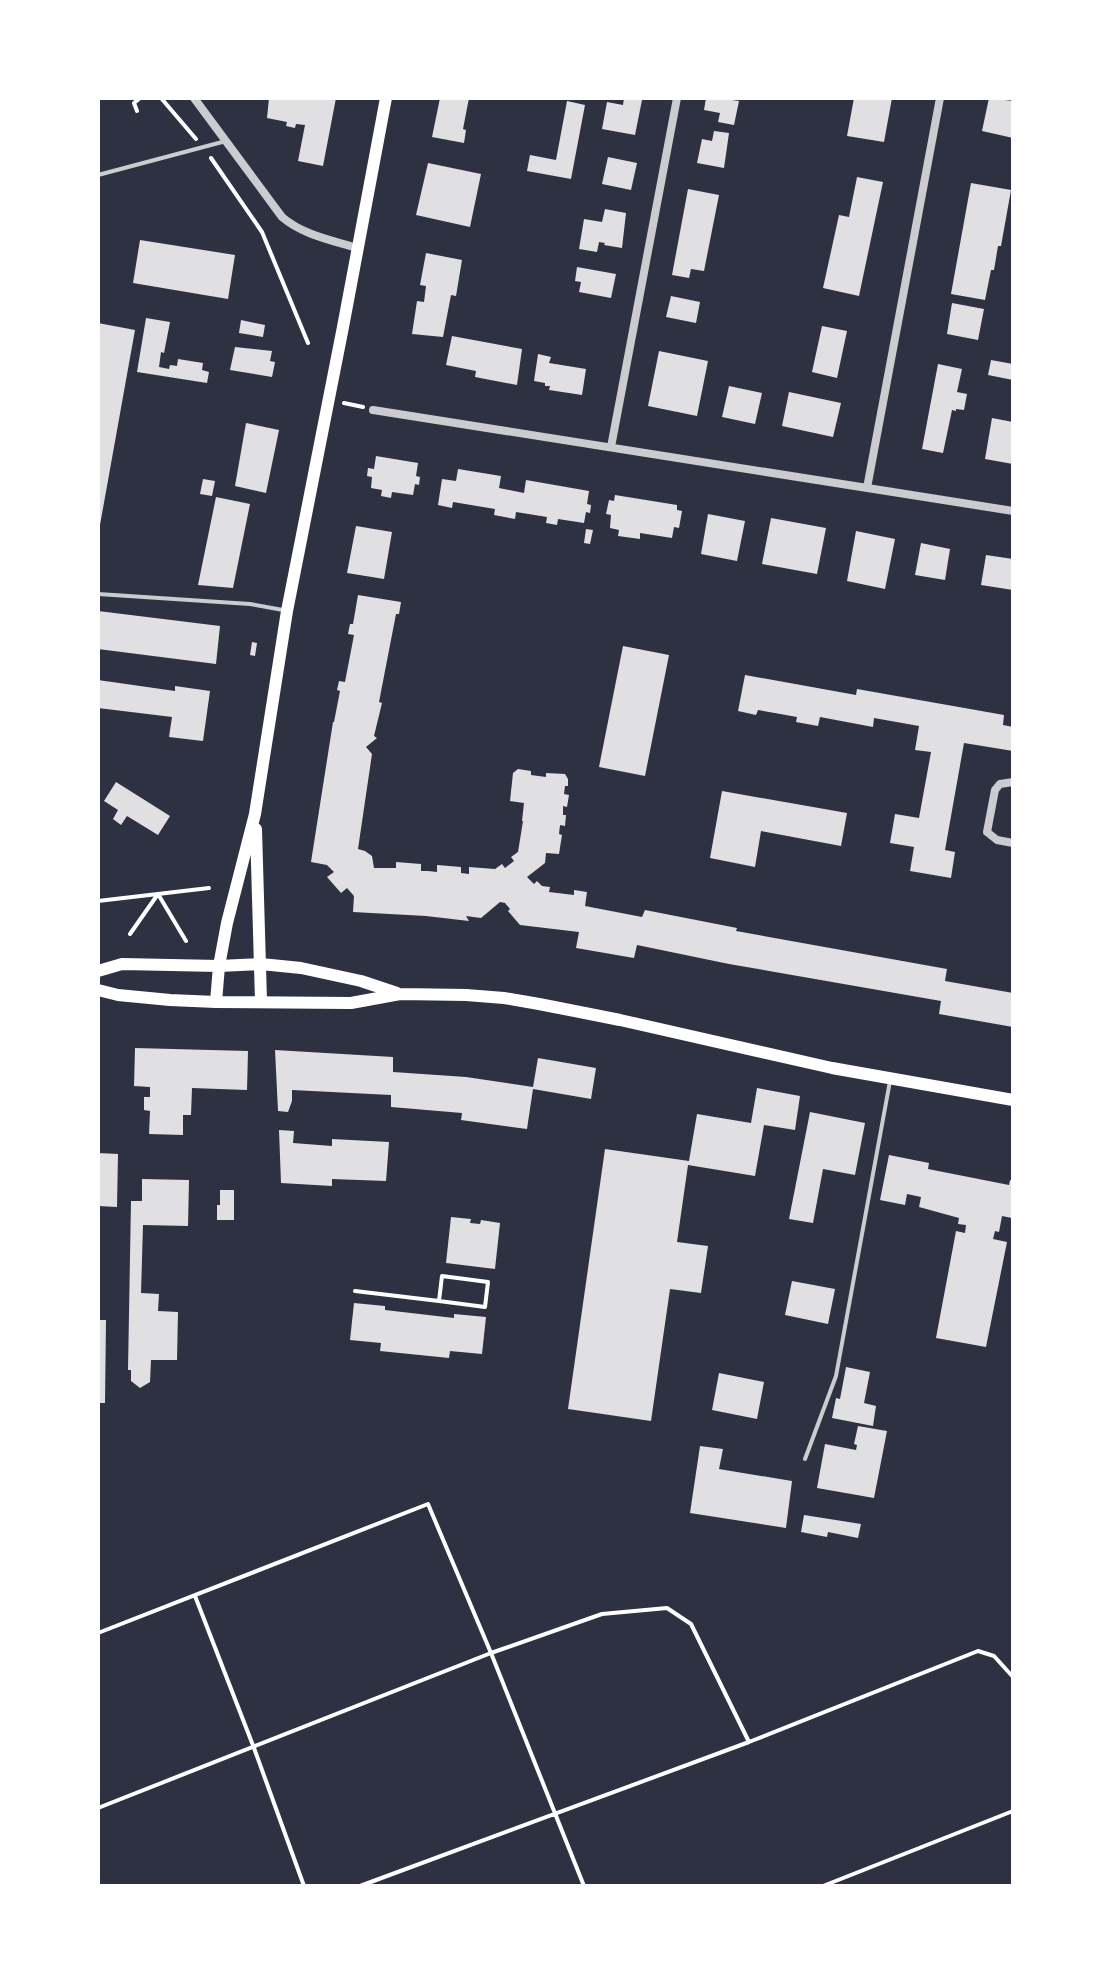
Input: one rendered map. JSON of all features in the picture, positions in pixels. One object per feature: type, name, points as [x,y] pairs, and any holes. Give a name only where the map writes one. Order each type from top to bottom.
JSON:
[{"type":"main road","points":[[216,1002],[227,923],[255,814],[287,611],[386,98]]},
{"type":"main road","points":[[255,814],[261,1001]]},
{"type":"main road","points":[[98,971],[122,964],[261,964],[301,968],[361,981],[400,994]]},
{"type":"main road","points":[[98,990],[118,995],[216,1002],[351,1003],[400,994],[466,995],[539,1004],[819,1066],[1013,1100]]},
{"type":"street","points":[[194,98],[288,223],[310,234],[357,248]]},
{"type":"street","points":[[611,447],[677,98]]},
{"type":"street","points":[[867,488],[940,98]]},
{"type":"street","points":[[373,410],[1013,511]]},
{"type":"street","points":[[1013,782],[1000,784],[995,790],[987,832],[997,840],[1013,843]]},
{"type":"lane","points":[[98,175],[226,141]]},
{"type":"lane","points":[[98,594],[250,604],[287,611]]},
{"type":"lane","points":[[805,1459],[836,1376],[891,1079]]},
{"type":"path","points":[[137,111],[134,103],[140,98]]},
{"type":"path","points":[[161,98],[203,148],[262,232],[308,343]]},
{"type":"path","points":[[98,901],[209,888]]},
{"type":"path","points":[[130,934],[158,894]]},
{"type":"path","points":[[158,894],[186,941]]},
{"type":"path","points":[[355,1291],[485,1307],[488,1282],[442,1276],[439,1301]]},
{"type":"path","points":[[98,1633],[428,1504],[584,1886]]},
{"type":"path","points":[[195,1596],[304,1886]]},
{"type":"path","points":[[98,1808],[491,1653],[602,1614],[667,1608],[691,1624],[749,1742]]},
{"type":"path","points":[[360,1886],[749,1742],[978,1651],[994,1656],[1013,1677]]},
{"type":"path","points":[[823,1886],[1013,1811]]},
{"type":"building","points":[[269,98],[336,98],[323,166],[298,161],[305,125],[296,124],[295,128],[286,126],[287,122],[267,118]]},
{"type":"building","points":[[440,98],[469,98],[463,129],[466,130],[464,143],[432,137]]},
{"type":"building","points":[[624,98],[642,100],[635,135],[602,129],[607,102],[623,105]]},
{"type":"building","points":[[706,98],[739,101],[734,125],[718,122],[720,113],[704,110]]},
{"type":"building","points":[[854,98],[892,98],[884,142],[847,136]]},
{"type":"building","points":[[989,98],[1013,101],[1013,138],[982,131]]},
{"type":"building","points":[[567,101],[585,105],[571,179],[527,171],[530,155],[556,160]]},
{"type":"building","points":[[714,131],[729,133],[724,168],[697,163],[702,139],[712,141]]},
{"type":"building","points":[[608,157],[637,163],[631,190],[602,184]]},
{"type":"building","points":[[428,163],[481,174],[470,227],[416,215]]},
{"type":"building","points":[[857,177],[883,182],[859,296],[823,288],[839,215],[849,217]]},
{"type":"building","points":[[971,183],[1011,190],[1001,246],[998,246],[985,300],[951,294]]},
{"type":"building","points":[[688,189],[719,195],[704,271],[691,269],[689,278],[672,275]]},
{"type":"building","points":[[605,209],[626,213],[622,248],[599,242],[597,252],[579,249],[584,219],[602,222]]},
{"type":"building","points":[[140,240],[235,255],[228,299],[133,283]]},
{"type":"building","points":[[426,253],[462,260],[456,296],[451,295],[443,337],[412,334],[417,301],[424,302],[426,286],[420,285]]},
{"type":"building","points":[[577,267],[616,274],[611,298],[579,292],[581,282],[575,281]]},
{"type":"building","points":[[671,296],[700,302],[696,323],[666,317]]},
{"type":"building","points":[[952,303],[984,309],[978,340],[947,334]]},
{"type":"building","points":[[146,318],[170,322],[159,367],[169,369],[170,365],[177,366],[178,359],[203,363],[202,370],[209,372],[207,383],[137,372]]},
{"type":"building","points":[[241,320],[265,325],[263,337],[239,333]]},
{"type":"building","points":[[98,323],[135,330],[100,525],[98,524]]},
{"type":"building","points":[[822,326],[847,331],[837,378],[812,372]]},
{"type":"building","points":[[452,336],[522,349],[517,385],[475,377],[476,371],[446,365]]},
{"type":"building","points":[[235,347],[272,351],[270,361],[275,362],[272,377],[230,370]]},
{"type":"building","points":[[659,351],[708,361],[697,416],[648,406]]},
{"type":"building","points":[[538,354],[551,357],[549,363],[586,369],[582,395],[549,390],[550,386],[545,386],[545,383],[534,381]]},
{"type":"building","points":[[991,360],[1013,364],[1013,380],[988,375]]},
{"type":"building","points":[[938,364],[962,369],[957,392],[967,394],[964,410],[952,410],[943,453],[922,449]]},
{"type":"building","points":[[729,386],[762,393],[755,424],[722,417]]},
{"type":"building","points":[[789,392],[841,403],[833,437],[782,426]]},
{"type":"building","points":[[992,418],[1013,422],[1013,464],[985,459]]},
{"type":"building","points":[[246,423],[279,430],[266,493],[235,486]]},
{"type":"building","points":[[376,456],[418,463],[416,476],[420,477],[419,485],[415,484],[413,495],[392,492],[391,498],[381,496],[382,490],[371,488],[372,477],[367,476],[368,468],[374,469]]},
{"type":"building","points":[[458,469],[501,476],[499,488],[524,493],[526,480],[589,491],[587,504],[591,505],[590,513],[586,512],[584,523],[558,519],[557,525],[546,523],[547,517],[516,512],[515,519],[494,515],[495,509],[453,502],[452,508],[438,505],[442,479],[456,481]]},
{"type":"building","points":[[203,479],[215,481],[212,496],[200,494]]},
{"type":"building","points":[[615,495],[677,505],[677,510],[682,511],[679,528],[674,527],[672,538],[640,533],[640,539],[618,536],[619,530],[610,528],[611,515],[606,514],[609,500],[614,501]]},
{"type":"building","points":[[216,497],[250,504],[233,588],[198,585]]},
{"type":"building","points":[[708,514],[745,521],[737,561],[701,554]]},
{"type":"building","points":[[771,518],[826,528],[817,574],[762,564]]},
{"type":"building","points":[[356,526],[392,532],[384,579],[347,573]]},
{"type":"building","points":[[586,529],[593,530],[590,544],[584,543]]},
{"type":"building","points":[[856,531],[895,539],[885,589],[847,581]]},
{"type":"building","points":[[921,543],[950,549],[945,580],[915,575]]},
{"type":"building","points":[[986,555],[1013,559],[1013,590],[981,585]]},
{"type":"building","points":[[358,595],[401,602],[379,702],[382,703],[374,736],[377,738],[366,747],[372,754],[358,849],[372,856],[374,868],[396,868],[396,862],[421,864],[421,871],[437,872],[437,865],[461,867],[461,873],[469,874],[469,867],[495,869],[502,864],[505,868],[514,861],[511,857],[518,852],[523,821],[524,803],[510,801],[513,773],[518,769],[546,777],[546,773],[565,774],[568,786],[565,786],[564,794],[569,795],[567,807],[563,806],[563,815],[566,815],[565,826],[560,825],[559,854],[546,853],[545,863],[527,877],[534,884],[537,881],[542,886],[550,887],[549,892],[574,895],[574,890],[587,892],[585,906],[642,917],[645,910],[737,928],[736,931],[947,969],[945,981],[1013,993],[1013,1027],[939,1014],[941,1001],[637,945],[634,958],[576,948],[579,932],[520,925],[505,903],[500,902],[481,918],[466,916],[469,921],[353,912],[354,896],[347,888],[341,893],[327,877],[334,872],[327,865],[311,862],[340,691],[337,690],[339,681],[345,682],[354,635],[348,634]]},
{"type":"building","points":[[98,611],[220,626],[216,664],[98,649]]},
{"type":"building","points":[[252,642],[257,643],[255,656],[250,655]]},
{"type":"building","points":[[623,646],[669,655],[645,776],[599,767]]},
{"type":"building","points":[[745,675],[856,695],[857,689],[1004,715],[1003,725],[1013,727],[1013,751],[964,743],[945,850],[955,852],[951,878],[910,871],[914,847],[890,843],[895,814],[919,818],[931,752],[915,750],[919,726],[874,718],[873,727],[820,717],[818,726],[796,722],[797,717],[758,710],[756,715],[738,711]]},
{"type":"building","points":[[98,680],[175,691],[175,686],[210,691],[203,741],[169,737],[172,717],[98,708]]},
{"type":"building","points":[[116,782],[170,816],[158,835],[127,816],[121,825],[113,819],[118,810],[104,801]]},
{"type":"building","points":[[722,791],[847,813],[841,846],[761,831],[755,867],[710,858]]},
{"type":"building","points":[[135,1048],[248,1051],[247,1090],[192,1088],[191,1115],[183,1115],[183,1135],[149,1134],[150,1111],[144,1110],[144,1097],[150,1097],[150,1087],[134,1086]]},
{"type":"building","points":[[275,1050],[393,1057],[393,1072],[466,1077],[533,1087],[538,1058],[596,1068],[591,1099],[533,1089],[527,1129],[461,1120],[462,1113],[391,1107],[391,1095],[292,1090],[288,1112],[278,1111]]},
{"type":"building","points":[[757,1088],[800,1096],[795,1130],[764,1125],[755,1176],[688,1165],[677,1242],[708,1246],[701,1293],[670,1289],[651,1421],[568,1409],[605,1149],[689,1161],[697,1114],[751,1123]]},
{"type":"building","points":[[810,1112],[865,1123],[855,1175],[823,1169],[813,1223],[789,1219]]},
{"type":"building","points":[[279,1130],[294,1131],[293,1143],[332,1146],[332,1139],[389,1142],[386,1181],[332,1179],[332,1186],[281,1183]]},
{"type":"building","points":[[98,1153],[118,1154],[117,1207],[98,1206]]},
{"type":"building","points":[[889,1155],[929,1163],[928,1169],[1009,1185],[1010,1180],[1013,1181],[1012,1218],[1002,1216],[999,1232],[995,1231],[993,1239],[1007,1242],[986,1347],[936,1338],[956,1231],[965,1233],[966,1225],[958,1224],[959,1218],[919,1207],[921,1197],[907,1194],[905,1205],[880,1200]]},
{"type":"building","points":[[142,1179],[189,1180],[188,1226],[143,1225],[141,1293],[159,1294],[158,1311],[178,1312],[177,1360],[151,1360],[150,1382],[140,1388],[131,1381],[131,1370],[128,1370],[131,1201],[142,1201]]},
{"type":"building","points":[[220,1190],[234,1190],[234,1220],[217,1220]]},
{"type":"building","points":[[451,1217],[471,1219],[470,1223],[480,1224],[481,1220],[500,1223],[495,1269],[446,1263]]},
{"type":"building","points":[[792,1281],[835,1289],[828,1324],[785,1315]]},
{"type":"building","points":[[354,1303],[454,1318],[454,1314],[486,1317],[482,1354],[450,1351],[449,1358],[380,1351],[381,1343],[350,1340]]},
{"type":"building","points":[[98,1320],[106,1320],[105,1403],[98,1403]]},
{"type":"building","points":[[846,1367],[870,1372],[864,1403],[876,1406],[873,1426],[832,1418],[836,1398],[840,1399]]},
{"type":"building","points":[[719,1373],[764,1382],[757,1419],[712,1410]]},
{"type":"building","points":[[858,1426],[887,1431],[874,1498],[817,1488],[825,1444],[856,1450],[857,1445],[854,1444]]},
{"type":"building","points":[[700,1446],[723,1449],[719,1469],[792,1481],[786,1528],[690,1513]]},
{"type":"building","points":[[804,1515],[861,1524],[858,1538],[828,1532],[827,1537],[801,1532]]}]
